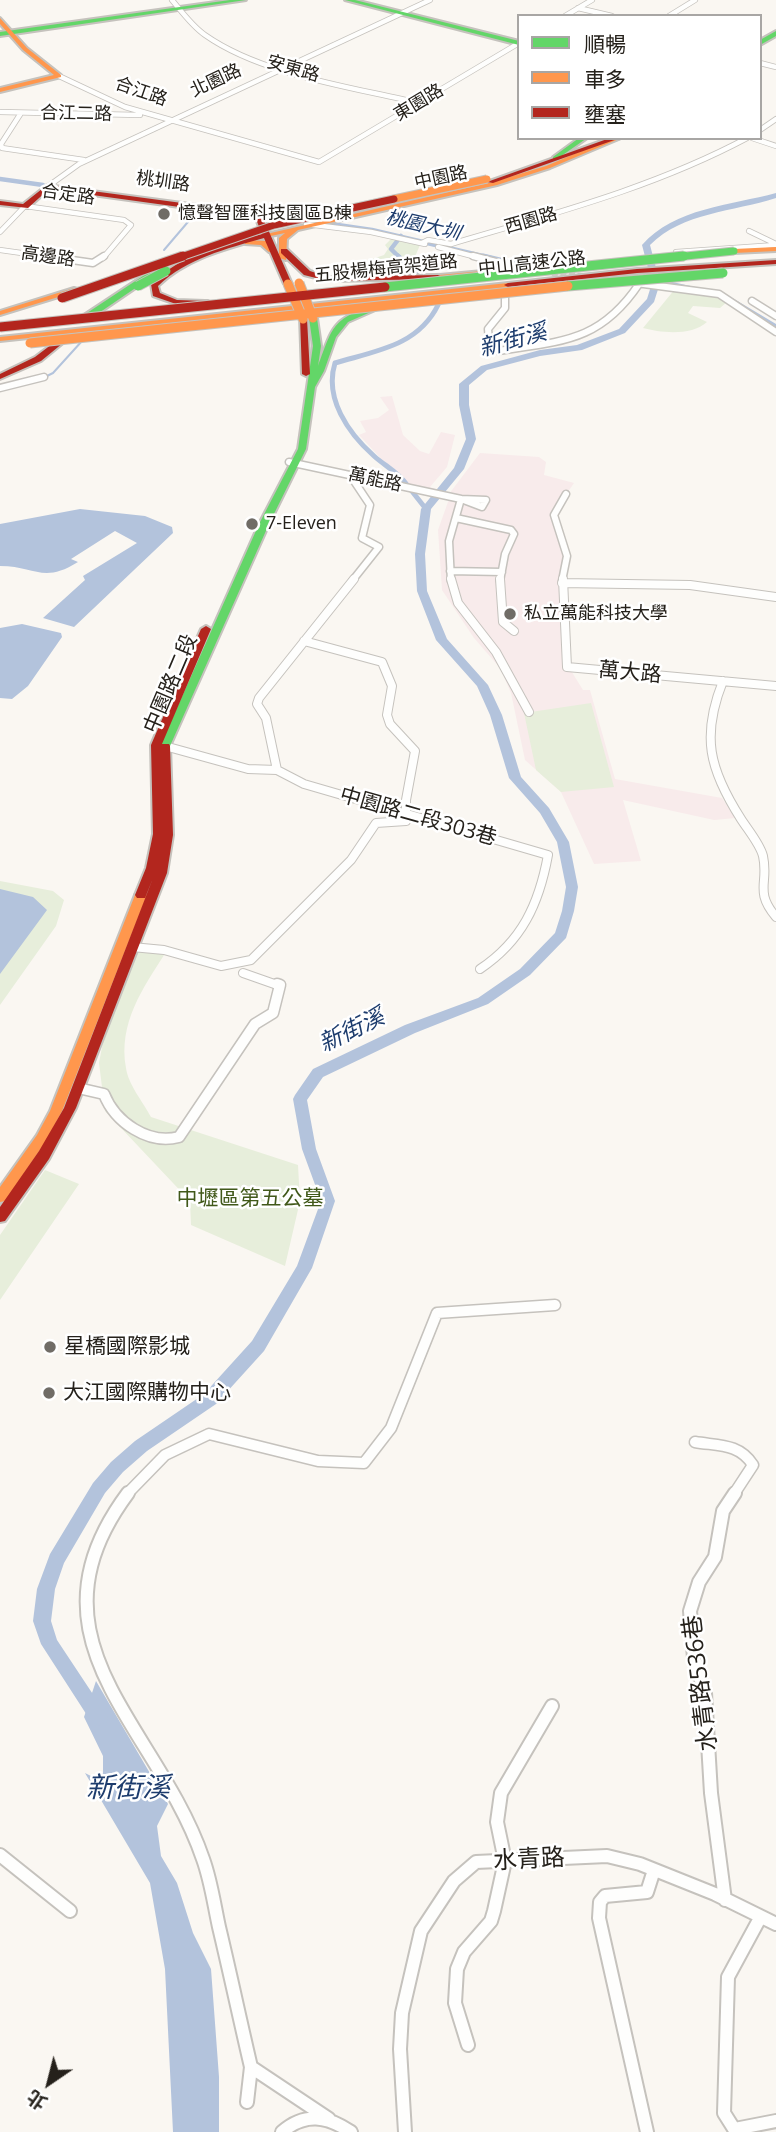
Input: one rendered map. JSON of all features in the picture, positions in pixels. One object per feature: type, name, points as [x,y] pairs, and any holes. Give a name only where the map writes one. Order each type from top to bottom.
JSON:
[{"type":"main road","points":[[5,33],[176,4],[243,0]]},
{"type":"main road","points":[[348,0],[517,42]]},
{"type":"main road","name":"合江路","points":[[0,20],[5,33],[43,66],[59,76]]},
{"type":"main road","points":[[0,90],[59,76]]},
{"type":"main road","points":[[555,158],[580,140]]},
{"type":"main road","name":"中園路","points":[[266,229],[344,207],[526,168],[601,140]]},
{"type":"main road","points":[[87,317],[138,286],[207,251],[279,227],[489,181],[548,165],[613,140]]},
{"type":"main road","name":"中園路","points":[[266,229],[302,225],[477,189],[560,163],[613,140]]},
{"type":"main road","points":[[0,314],[62,298],[243,234],[323,213],[489,181],[526,168]]},
{"type":"main road","name":"北園路","points":[[25,206],[48,186]]},
{"type":"main road","name":"桃圳路","points":[[48,186],[254,215],[266,229]]},
{"type":"main road","name":"合定路","points":[[0,203],[25,206]]},
{"type":"main road","points":[[0,314],[266,229],[344,207]]},
{"type":"main road","points":[[280,253],[283,238],[302,225]]},
{"type":"main road","points":[[232,245],[266,229]]},
{"type":"main road","points":[[266,229],[280,253],[308,318]]},
{"type":"main road","points":[[161,269],[266,229]]},
{"type":"main road","points":[[87,317],[133,280],[199,252],[232,245],[259,242],[280,253],[307,273],[328,279],[438,277]]},
{"type":"main road","name":"五股楊梅高架道路","points":[[0,327],[776,246]]},
{"type":"main road","points":[[0,373],[54,342],[119,293],[161,269],[199,252]]},
{"type":"main road","points":[[199,252],[162,277],[154,286],[156,293],[176,302],[203,303],[500,269],[638,276]]},
{"type":"main road","name":"中山高速公路","points":[[0,333],[638,276],[660,262],[776,256]]},
{"type":"main road","name":"中山高速公路","points":[[660,262],[776,262]]},
{"type":"main road","name":"五股楊梅高架道路","points":[[0,346],[559,287],[776,269]]},
{"type":"main road","name":"中山高速公路","points":[[0,339],[449,290],[638,276]]},
{"type":"main road","points":[[313,385],[318,378],[328,340],[341,324],[364,310],[449,290]]},
{"type":"main road","name":"中園路二段","points":[[5,1192],[53,1140],[78,1088],[152,868],[158,841],[162,778],[160,745],[189,663],[265,502],[293,463],[307,428],[317,346],[308,318]]},
{"type":"main road","name":"中園路二段","points":[[293,463],[299,436],[307,363],[308,318]]},
{"type":"main road","name":"中園路二段","points":[[0,1217],[5,1192],[42,1138],[56,1111],[127,947]]},
{"type":"street","name":"北園路","points":[[48,186],[86,160],[430,0]]},
{"type":"street","points":[[568,14],[592,0]]},
{"type":"street","points":[[672,14],[695,0]]},
{"type":"street","name":"安東路","points":[[176,4],[208,37],[286,68],[419,103]]},
{"type":"street","points":[[578,8],[604,14]]},
{"type":"street","name":"東園路","points":[[319,162],[517,44]]},
{"type":"street","name":"合江路","points":[[59,76],[106,99],[153,116],[319,162]]},
{"type":"street","name":"合江二路","points":[[0,111],[153,116]]},
{"type":"street","points":[[22,113],[1,144],[2,148],[86,160]]},
{"type":"street","name":"西園路","points":[[302,225],[451,244],[614,196],[710,159],[745,140]]},
{"type":"street","points":[[756,140],[776,146]]},
{"type":"street","points":[[0,232],[25,206]]},
{"type":"street","name":"合定路","points":[[25,206],[130,222],[131,227],[97,262]]},
{"type":"street","points":[[749,231],[776,246]]},
{"type":"street","points":[[425,242],[514,267]]},
{"type":"street","points":[[660,262],[776,246]]},
{"type":"street","name":"高邊路","points":[[0,250],[97,262]]},
{"type":"street","points":[[505,292],[505,308],[488,329],[489,340],[498,351],[557,341],[596,327],[619,313],[638,276]]},
{"type":"street","points":[[606,279],[638,276],[670,288],[719,294],[776,332]]},
{"type":"street","points":[[752,301],[776,316]]},
{"type":"street","points":[[0,388],[44,377]]},
{"type":"street","name":"萬能路","points":[[293,463],[457,498],[456,518]]},
{"type":"street","points":[[276,770],[268,726],[257,704],[379,547],[362,538],[370,505],[350,475]]},
{"type":"street","name":"萬大路","points":[[566,494],[554,515],[567,556],[562,583],[567,667],[776,686]]},
{"type":"street","points":[[514,631],[503,622],[500,608],[503,556],[514,534],[511,530],[456,518],[449,541],[451,585],[458,603],[496,652],[529,712]]},
{"type":"street","points":[[450,571],[502,572]]},
{"type":"street","points":[[562,583],[690,585],[776,597]]},
{"type":"street","points":[[127,947],[158,946],[220,968],[239,966],[251,960],[344,867],[376,823],[406,821],[415,751],[390,724],[387,715],[392,686],[382,662],[304,641]]},
{"type":"street","points":[[723,681],[710,707],[712,757],[732,808],[763,853],[760,891],[762,901],[776,917]]},
{"type":"street","name":"中園路二段303巷","points":[[160,745],[248,769],[276,770],[304,784],[548,855],[541,896],[530,920],[495,960],[480,968]]},
{"type":"street","points":[[78,1088],[104,1094],[111,1112],[135,1128],[160,1137],[179,1137],[255,1024],[272,1013],[280,985],[243,973]]},
{"type":"street","points":[[247,2102],[251,2067],[204,1861],[183,1807],[135,1731],[97,1662],[90,1642],[85,1599],[91,1562],[105,1530],[126,1496],[165,1455],[209,1434],[318,1461],[364,1464],[391,1427],[437,1313],[555,1305]]},
{"type":"street","name":"水青路536巷","points":[[695,1442],[730,1445],[748,1456],[753,1465],[723,1511],[715,1557],[699,1582],[690,1611],[694,1658],[705,1693],[711,1793],[725,1900]]},
{"type":"street","points":[[468,2045],[455,2003],[457,1969],[464,1952],[491,1921],[505,1861],[497,1822],[501,1793],[552,1706]]},
{"type":"street","points":[[0,1855],[70,1911]]},
{"type":"street","name":"水青路","points":[[405,2132],[400,2049],[402,2013],[421,1931],[432,1910],[454,1881],[476,1862],[607,1856],[654,1870],[776,1924]]},
{"type":"street","points":[[647,2132],[599,1910],[600,1902],[605,1896],[647,1892],[654,1870]]},
{"type":"street","points":[[760,1918],[728,1977],[724,2113],[736,2130],[776,2121]]},
{"type":"street","points":[[251,2067],[351,2132]]},
{"type":"street","points":[[282,2132],[299,2118],[329,2119]]},
{"type":"shaded area","name":"私立萬能科技大學","points":[[392,396],[403,435],[420,451],[429,454],[441,432],[455,435],[447,467],[430,487],[449,494],[480,453],[539,457],[546,462],[544,475],[574,483],[551,517],[566,555],[565,661],[583,690],[590,690],[615,779],[722,798],[735,818],[714,820],[623,800],[641,861],[594,864],[561,792],[525,760],[511,693],[500,668],[474,638],[442,590],[438,530],[449,499],[411,491],[359,435],[366,432],[360,421],[378,418],[389,410],[380,397]]},
{"type":"green space","points":[[392,238],[420,245],[414,259],[419,276],[414,277],[397,259],[393,265],[366,278],[372,259],[384,255],[388,249],[385,245]]},
{"type":"green space","points":[[675,289],[716,296],[727,302],[720,308],[693,306],[688,313],[707,322],[693,330],[667,332],[643,328]]},
{"type":"green space","points":[[591,703],[614,787],[561,792],[536,770],[524,713]]},
{"type":"green space","points":[[0,881],[53,891],[64,900],[56,926],[0,1005]]},
{"type":"green space","name":"中壢區第五公墓","points":[[136,949],[166,952],[141,993],[129,1021],[124,1052],[126,1068],[136,1093],[151,1117],[298,1165],[300,1201],[285,1266],[191,1225],[190,1201],[105,1111],[99,1063],[105,1031]]},
{"type":"green space","points":[[45,1170],[79,1184],[0,1300],[0,1235]]},
{"type":"water","points":[[80,509],[145,516],[172,527],[173,533],[74,627],[43,618],[85,580],[83,576],[137,543],[115,531],[71,559],[78,562],[56,572],[39,572],[0,566],[0,524]]},
{"type":"water","points":[[22,624],[61,633],[62,637],[28,686],[12,699],[0,698],[0,628]]},
{"type":"water","points":[[0,889],[33,897],[47,910],[0,974]]},
{"type":"water","name":"新街溪","points":[[96,1681],[168,1804],[157,1826],[161,1856],[177,1883],[193,1933],[211,1969],[219,2077],[219,2132],[173,2132],[165,1969],[150,1883],[85,1773],[97,1779],[103,1773],[103,1756],[84,1717]]},
{"type":"waterway","name":"桃園大圳","points":[[0,179],[43,185]]},
{"type":"waterway","name":"新街溪","points":[[99,1717],[50,1644],[42,1621],[46,1589],[56,1560],[99,1488],[117,1467],[141,1446],[210,1399],[258,1346],[304,1268],[328,1201],[309,1149],[300,1099],[318,1073],[410,1029],[483,1001],[525,972],[561,935],[568,911],[572,887],[563,842],[545,811],[515,778],[496,715],[482,685],[442,640],[422,591],[420,554],[426,509],[459,469],[471,439],[464,405],[464,384],[484,368],[540,353],[579,348],[622,331],[651,300],[656,283],[646,245],[657,233],[688,218],[776,195]]},
{"type":"waterway","points":[[164,250],[199,209]]},
{"type":"waterway","name":"桃園大圳","points":[[268,216],[276,217]]},
{"type":"waterway","name":"桃園大圳","points":[[317,222],[400,237]]},
{"type":"waterway","points":[[398,256],[391,249],[400,237]]},
{"type":"waterway","name":"桃園大圳","points":[[400,237],[491,258]]},
{"type":"waterway","points":[[398,256],[416,273]]},
{"type":"waterway","name":"桃園大圳","points":[[483,256],[521,265]]},
{"type":"waterway","name":"桃園大圳","points":[[665,283],[724,296],[776,327]]},
{"type":"waterway","points":[[407,485],[400,476],[364,447],[347,426],[336,402],[332,376],[335,363],[394,345],[419,330],[438,305]]},
{"type":"waterway","points":[[45,377],[53,373],[82,341]]},
{"type":"waterway","points":[[411,490],[426,509]]},
{"type":"tunnel","points":[[552,273],[584,276]]},
{"type":"traffic: fast","points":[[0,34],[243,0]]},
{"type":"traffic: fast","points":[[348,0],[517,42]]},
{"type":"traffic: fast","points":[[762,42],[776,33]]},
{"type":"traffic: fast","points":[[555,158],[581,140]]},
{"type":"traffic: fast","points":[[385,287],[734,251]]},
{"type":"traffic: fast","points":[[138,286],[166,271]]},
{"type":"traffic: fast","points":[[568,286],[723,273]]},
{"type":"traffic: fast","points":[[87,317],[152,274]]},
{"type":"traffic: fast","points":[[313,385],[337,328],[358,313],[378,307]]},
{"type":"traffic: fast","points":[[165,746],[264,524],[302,449],[317,346],[313,318]]},
{"type":"traffic: slow","points":[[0,20],[25,49],[59,76]]},
{"type":"traffic: slow","points":[[0,90],[59,76]]},
{"type":"traffic: slow","points":[[266,235],[495,184],[548,167],[613,140]]},
{"type":"traffic: slow","points":[[394,199],[487,179]]},
{"type":"traffic: slow","points":[[283,258],[283,238],[295,229]]},
{"type":"traffic: slow","points":[[248,242],[263,243],[272,250]]},
{"type":"traffic: slow","points":[[734,251],[776,249]]},
{"type":"traffic: slow","points":[[440,277],[536,268]]},
{"type":"traffic: slow","points":[[299,283],[313,318]]},
{"type":"traffic: slow","points":[[288,284],[303,319]]},
{"type":"traffic: slow","points":[[0,339],[508,285]]},
{"type":"traffic: slow","points":[[30,343],[568,286]]},
{"type":"traffic: slow","points":[[0,313],[77,290]]},
{"type":"traffic: slow","points":[[0,1197],[42,1138],[56,1111],[141,895]]},
{"type":"traffic: jam","points":[[491,182],[611,140]]},
{"type":"traffic: jam","points":[[0,203],[25,206],[47,187],[254,215],[259,218],[288,284]]},
{"type":"traffic: jam","points":[[62,298],[274,225],[394,199]]},
{"type":"traffic: jam","points":[[205,303],[176,302],[156,294],[154,286],[165,275],[191,259],[266,235]]},
{"type":"traffic: jam","points":[[284,251],[307,273],[328,279],[438,277]]},
{"type":"traffic: jam","points":[[508,285],[637,271],[776,262]]},
{"type":"traffic: jam","points":[[0,327],[385,287]]},
{"type":"traffic: jam","points":[[303,319],[306,374]]},
{"type":"traffic: jam","points":[[0,377],[38,359],[59,343]]},
{"type":"traffic: jam","points":[[141,895],[152,868],[158,834],[156,745],[206,629]]},
{"type":"traffic: jam","points":[[0,1217],[44,1155],[70,1108],[161,873],[168,835],[165,746]]},
{"type":"place","name":"憶聲智匯科技園區B棟","points":[[164,214]]},
{"type":"place","name":"7-Eleven","points":[[252,524]]},
{"type":"place","name":"私立萬能科技大學","points":[[510,614]]},
{"type":"place","name":"星橋國際影城","points":[[50,1347]]},
{"type":"place","name":"大江國際購物中心","points":[[49,1393]]}]
